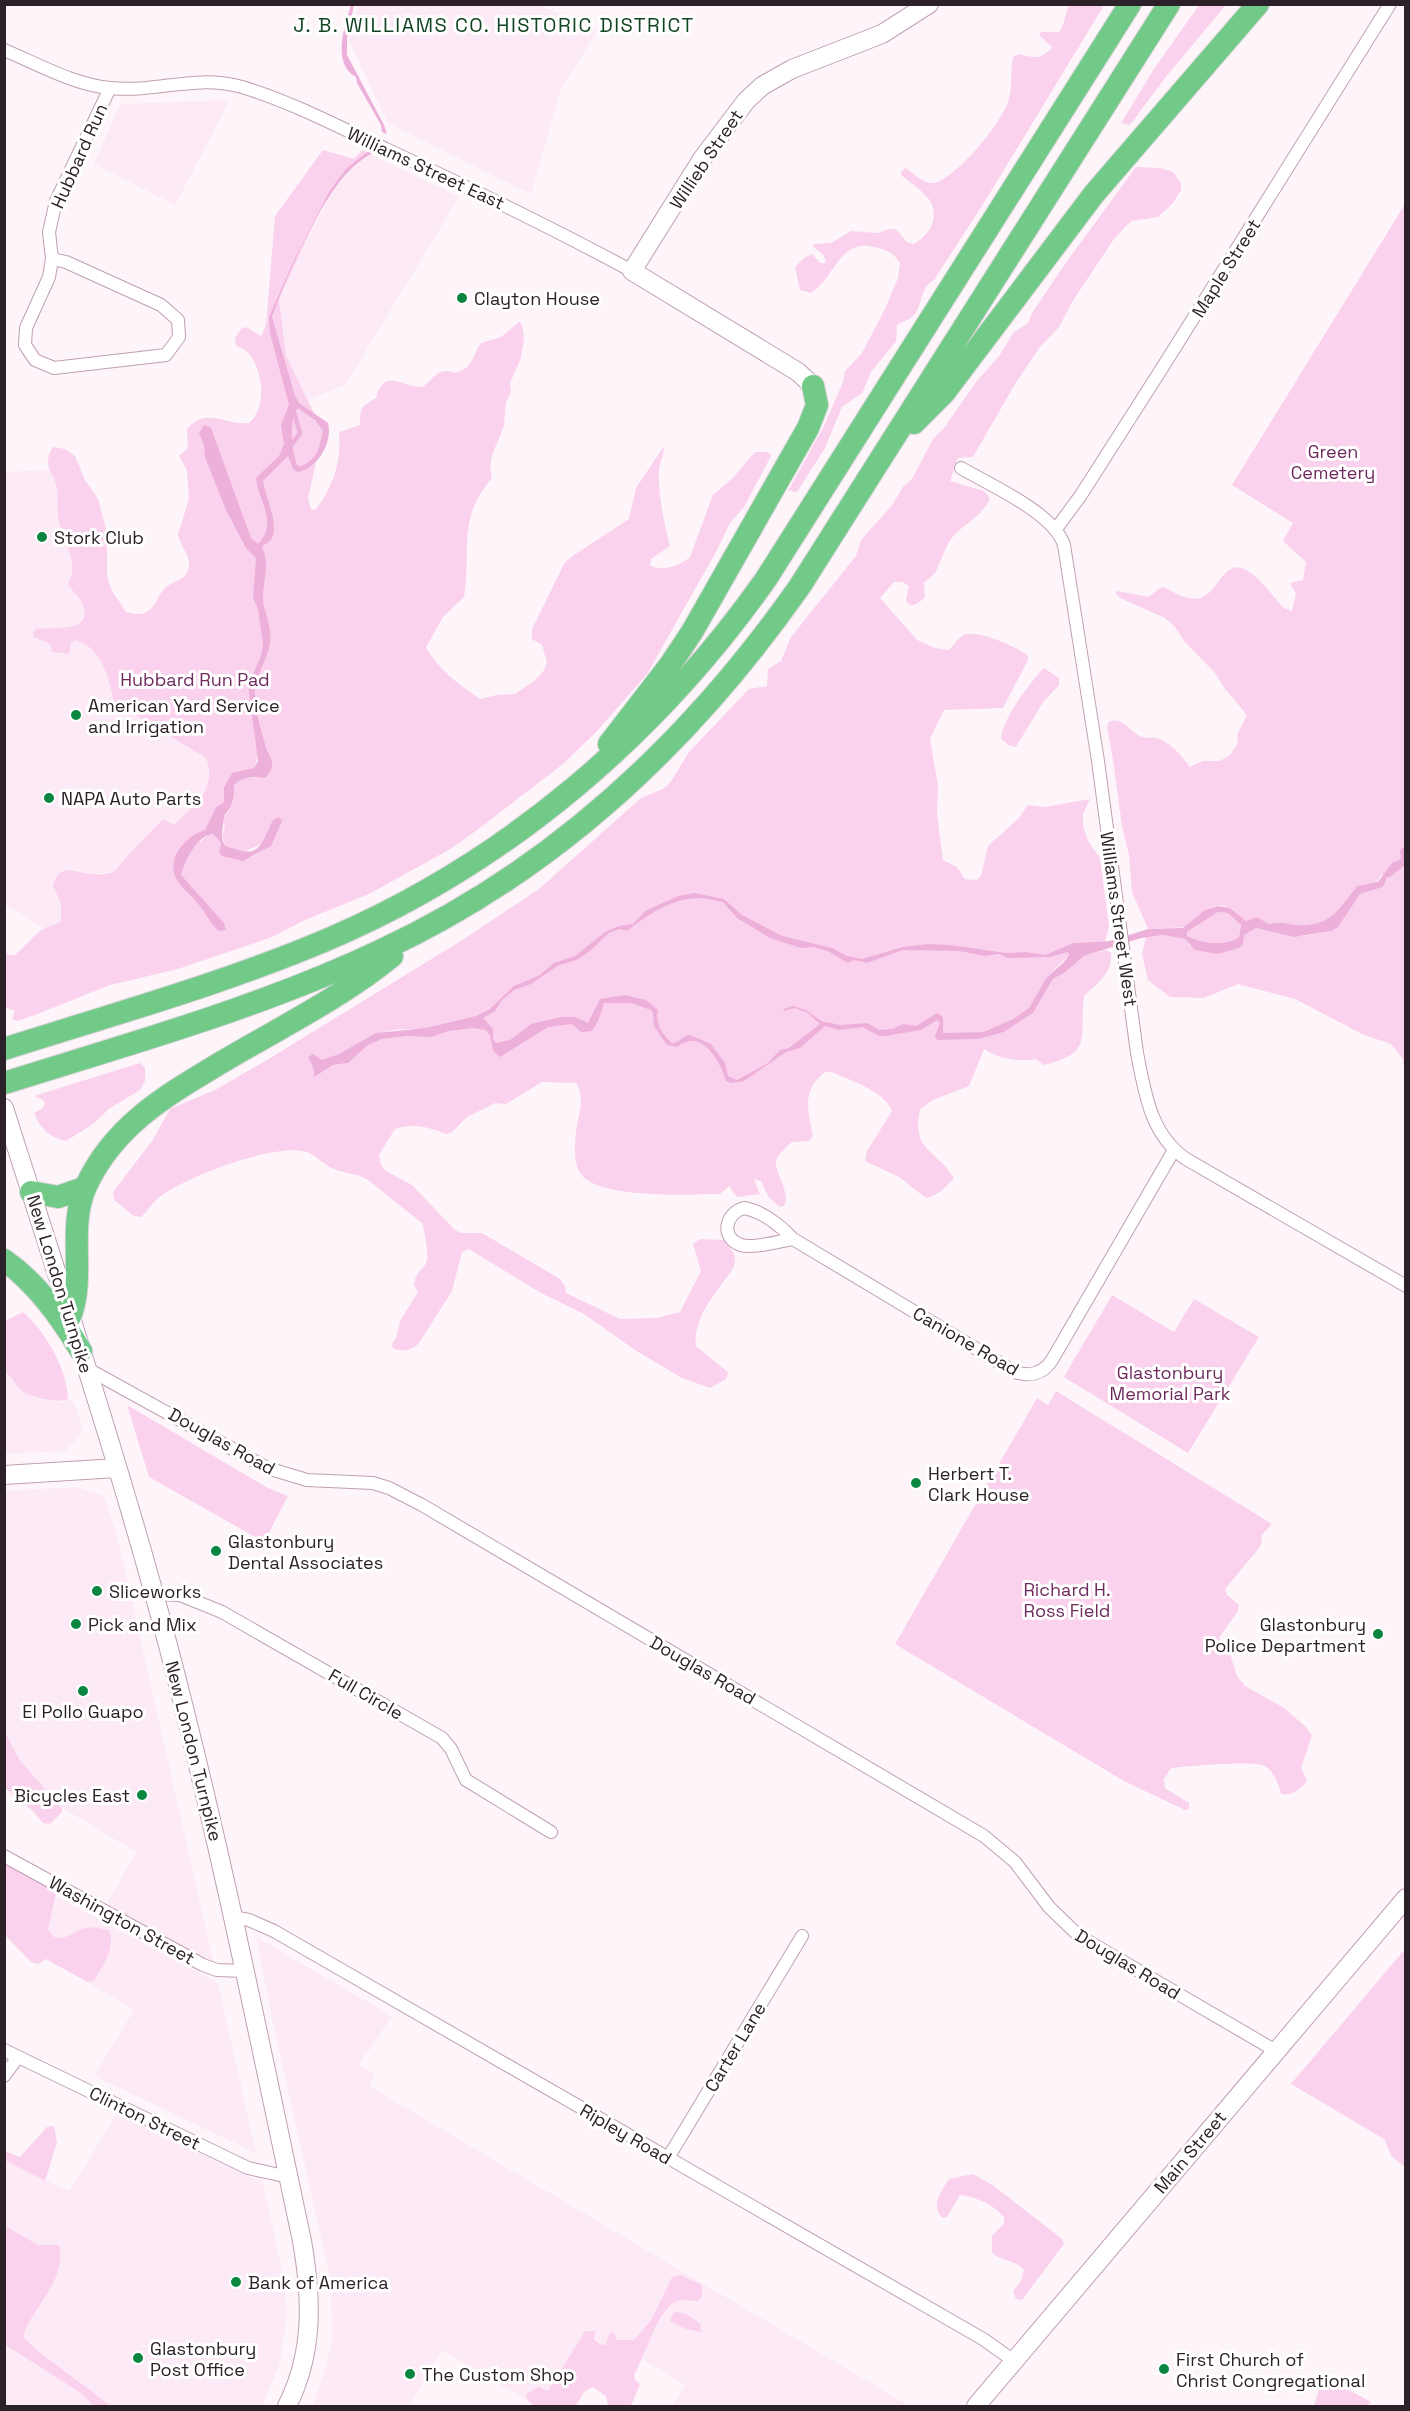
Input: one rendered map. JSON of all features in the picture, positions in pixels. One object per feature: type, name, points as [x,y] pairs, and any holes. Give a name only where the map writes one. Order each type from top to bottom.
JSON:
[{"type":"highway","points":[[8,1047],[252,969],[369,920],[436,885],[491,851],[555,804],[597,769],[684,684],[727,633],[766,579],[1130,4]]},
{"type":"highway","points":[[13,1080],[249,1004],[335,971],[418,933],[486,894],[551,849],[610,801],[665,751],[720,691],[774,622],[894,438],[1168,4]]},
{"type":"highway","points":[[894,438],[921,417],[944,393],[1094,194],[1258,4]]},
{"type":"highway","points":[[597,769],[614,736],[670,665],[712,598],[812,419],[817,405],[813,386]]},
{"type":"highway","points":[[70,1317],[76,1299],[76,1238],[84,1188],[112,1144],[149,1107],[358,981],[418,933]]},
{"type":"highway","points":[[31,1192],[58,1197],[84,1188]]},
{"type":"highway","points":[[4,1260],[43,1297],[84,1360]]},
{"type":"main road","name":"Willieb Street","points":[[632,271],[702,159],[746,101],[762,86],[792,69],[882,34],[929,4]]},
{"type":"main road","name":"Williams Street East","points":[[632,271],[798,372],[813,386]]},
{"type":"main road","name":"New London Turnpike","points":[[4,1108],[84,1360],[154,1594],[193,1746],[244,1971],[307,2267],[310,2307],[306,2353],[287,2406]]},
{"type":"main road","points":[[4,1475],[117,1468]]},
{"type":"main road","name":"Main Street","points":[[976,2406],[1406,1898]]},
{"type":"street","name":"Maple Street","points":[[1056,528],[1081,495],[1171,355],[1390,4]]},
{"type":"street","name":"Williams Street East","points":[[4,50],[73,79],[110,88],[208,81],[231,84],[257,92],[494,199],[632,271]]},
{"type":"street","name":"Hubbard Run","points":[[52,259],[66,262],[160,305],[178,320],[179,337],[166,356],[54,368],[35,360],[25,345],[26,328],[49,278],[52,259],[49,232],[56,201],[110,88]]},
{"type":"street","points":[[960,468],[1040,514],[1056,528]]},
{"type":"street","name":"Williams Street West","points":[[1056,528],[1064,544],[1096,751],[1136,1044],[1147,1100],[1155,1126],[1174,1150],[1195,1164],[1406,1286]]},
{"type":"street","name":"Canione Road","points":[[793,1239],[741,1245],[731,1237],[727,1221],[738,1209],[750,1209],[777,1225],[793,1239],[1015,1372],[1033,1374],[1043,1370],[1052,1360],[1174,1150]]},
{"type":"street","name":"Douglas Road","points":[[84,1360],[267,1468],[307,1480],[360,1481],[378,1485],[400,1493],[432,1511],[984,1836],[1015,1862],[1049,1907],[1079,1936],[1276,2051]]},
{"type":"street","name":"Full Circle","points":[[154,1594],[170,1593],[188,1597],[222,1612],[442,1738],[451,1749],[466,1780],[551,1832]]},
{"type":"street","name":"Washington Street","points":[[4,1856],[203,1965],[217,1970],[244,1971]]},
{"type":"street","name":"Ripley Road","points":[[232,1917],[249,1920],[274,1931],[989,2343],[1014,2361]]},
{"type":"street","name":"Carter Lane","points":[[668,2158],[802,1936]]},
{"type":"street","name":"Clinton Street","points":[[4,2050],[248,2168],[288,2176]]},
{"type":"street","points":[[4,2076],[18,2057]]},
{"type":"shaded area","points":[[351,5],[354,5],[347,38],[347,55],[387,134],[382,132],[381,125],[357,83],[356,77],[348,71],[344,63],[343,33]]},
{"type":"shaded area","points":[[358,5],[539,5],[598,30],[561,89],[531,194],[388,123],[349,41]]},
{"type":"shaded area","points":[[230,100],[175,205],[94,164],[120,104]]},
{"type":"shaded area","points":[[369,151],[372,153],[350,170],[336,187],[314,222],[294,262],[272,317],[295,396],[299,403],[328,423],[329,430],[326,446],[318,460],[312,465],[298,472],[293,469],[288,456],[263,481],[271,509],[274,532],[270,541],[262,547],[266,561],[263,601],[270,637],[269,649],[257,681],[255,694],[260,726],[272,764],[265,778],[249,778],[234,785],[233,801],[224,820],[223,841],[228,847],[244,851],[257,849],[273,820],[279,817],[282,821],[271,846],[243,861],[222,856],[219,852],[221,843],[213,834],[201,839],[188,856],[181,875],[224,923],[226,930],[219,931],[177,880],[174,872],[175,857],[190,837],[205,830],[216,807],[224,802],[224,787],[232,773],[254,768],[258,761],[248,685],[261,656],[263,645],[258,609],[253,598],[256,558],[246,548],[226,510],[205,457],[204,445],[199,433],[204,425],[211,428],[251,538],[258,544],[267,528],[267,520],[256,478],[279,456],[284,444],[281,425],[289,405],[270,333],[269,317],[295,258],[330,190],[347,168]],"holes":[[[299,409],[315,420],[323,431],[319,448],[315,456],[300,467],[297,465],[292,445],[295,410]]]},
{"type":"shaded area","points":[[370,154],[459,197],[346,384],[308,401],[286,356],[279,299],[328,198],[345,175]]},
{"type":"shaded area","points":[[65,469],[114,702],[206,758],[210,770],[210,783],[187,812],[173,825],[163,819],[116,871],[90,875],[75,870],[61,872],[53,886],[61,904],[61,922],[45,929],[5,905],[4,472]]},
{"type":"shaded area","points":[[1405,846],[1405,865],[1387,877],[1383,887],[1360,894],[1338,927],[1331,931],[1294,937],[1256,928],[1244,935],[1243,944],[1239,948],[1218,954],[1195,950],[1185,939],[1163,935],[1141,938],[1084,956],[1053,979],[1033,1013],[1004,1032],[978,1039],[937,1040],[935,1036],[940,1023],[937,1020],[921,1030],[885,1036],[879,1036],[863,1027],[839,1030],[825,1026],[800,1048],[786,1052],[744,1081],[732,1083],[726,1081],[714,1056],[702,1044],[694,1041],[677,1047],[667,1045],[654,1026],[651,1010],[631,1003],[604,1003],[592,1031],[581,1032],[572,1024],[548,1027],[500,1057],[493,1051],[490,1035],[486,1030],[473,1028],[449,1031],[431,1037],[408,1036],[382,1039],[368,1045],[348,1063],[333,1065],[314,1077],[313,1067],[308,1057],[313,1054],[322,1060],[339,1054],[376,1033],[426,1028],[476,1016],[490,1009],[514,986],[540,975],[554,963],[575,956],[605,932],[619,926],[633,924],[645,911],[678,896],[694,893],[724,899],[742,915],[782,936],[832,948],[847,956],[862,959],[903,947],[929,944],[1045,955],[1073,943],[1110,941],[1148,929],[1183,928],[1205,910],[1218,906],[1230,908],[1246,921],[1257,917],[1269,924],[1318,923],[1333,915],[1357,886],[1378,882],[1392,863],[1401,859],[1400,850]],"holes":[[[703,898],[723,902],[737,918],[770,938],[801,948],[812,947],[828,951],[848,963],[854,960],[867,963],[903,950],[960,951],[984,956],[999,954],[1008,958],[1050,957],[1068,952],[1069,955],[1046,978],[1029,1008],[1013,1019],[984,1032],[943,1033],[943,1017],[937,1013],[916,1026],[903,1024],[892,1029],[879,1030],[867,1023],[840,1025],[821,1021],[806,1010],[793,1006],[784,1009],[783,1011],[795,1008],[808,1013],[820,1024],[789,1048],[780,1050],[768,1063],[737,1080],[728,1076],[725,1063],[711,1044],[690,1035],[672,1043],[660,1028],[658,1010],[646,1000],[625,995],[600,999],[588,1023],[575,1017],[561,1017],[531,1024],[510,1040],[496,1043],[493,1039],[493,1029],[483,1018],[495,1011],[502,1000],[514,990],[531,984],[559,965],[577,960],[609,933],[619,929],[627,931],[662,907],[682,900]],[[1218,912],[1228,913],[1241,925],[1239,937],[1227,942],[1213,943],[1187,936],[1187,932]]]},
{"type":"shaded area","points":[[5,1372],[13,1377],[22,1390],[48,1400],[63,1402],[68,1399],[74,1402],[83,1431],[66,1451],[5,1454]]},
{"type":"shaded area","points":[[77,1487],[104,1496],[117,1535],[214,1965],[107,1904],[136,1852],[51,1799],[19,1759],[6,1734],[4,1491]]},
{"type":"shaded area","points":[[57,1897],[218,1983],[256,2153],[94,2076],[134,2010],[87,1982],[94,1981],[112,1946],[109,1930],[87,1927],[64,1938],[55,1938],[51,1935],[47,1929]]},
{"type":"shaded area","points":[[256,1937],[392,2016],[359,2065],[375,2075],[369,2086],[910,2406],[672,2406],[685,2385],[643,2360],[649,2341],[664,2314],[674,2302],[679,2300],[693,2302],[696,2281],[681,2275],[672,2277],[651,2320],[634,2340],[622,2341],[608,2335],[605,2345],[600,2344],[590,2331],[585,2331],[548,2391],[526,2397],[531,2403],[442,2350],[409,2406],[312,2406],[326,2367],[332,2339],[331,2282]]},
{"type":"shaded area","points":[[117,2114],[263,2183],[284,2279],[287,2317],[279,2366],[262,2406],[110,2406],[51,2363],[23,2337],[59,2245],[38,2245],[5,2225],[5,2160],[69,2191]]},
{"type":"shaded area","points":[[4,2345],[81,2393],[94,2406],[5,2406]]},
{"type":"green space","points":[[1069,5],[1104,5],[987,198],[934,280],[925,288],[915,314],[897,325],[896,341],[871,372],[862,393],[842,407],[825,448],[797,492],[788,491],[824,426],[843,382],[845,371],[862,353],[885,309],[898,278],[900,263],[892,254],[883,249],[862,246],[853,248],[838,261],[811,293],[800,290],[795,267],[812,254],[820,263],[826,263],[824,256],[813,246],[814,244],[831,243],[851,231],[877,233],[896,229],[907,242],[913,244],[924,236],[932,224],[934,210],[927,197],[901,175],[901,171],[906,168],[920,179],[930,183],[939,181],[962,164],[975,151],[1004,111],[1010,96],[1013,57],[1019,54],[1037,57],[1045,54],[1052,47],[1039,35],[1041,32],[1059,32]]},
{"type":"green space","points":[[1199,5],[1226,5],[1168,74],[1133,121],[1129,125],[1121,123],[1154,69]]},
{"type":"green space","name":"Hubbard Run Pad","points":[[323,150],[354,159],[363,150],[368,153],[331,188],[279,299],[286,356],[323,431],[308,498],[311,510],[316,509],[332,482],[338,463],[339,432],[360,425],[362,408],[376,398],[379,388],[384,383],[395,381],[423,387],[441,372],[461,371],[469,364],[481,343],[501,337],[519,322],[522,324],[524,338],[521,358],[510,383],[511,392],[506,402],[504,426],[492,455],[490,467],[492,478],[481,493],[469,521],[464,597],[443,617],[426,647],[443,670],[480,699],[515,694],[543,672],[547,662],[542,645],[532,639],[532,629],[564,564],[629,519],[636,488],[662,449],[664,448],[659,468],[659,490],[670,546],[651,559],[650,565],[660,568],[682,563],[690,557],[713,495],[733,478],[755,452],[768,452],[771,456],[744,507],[730,523],[647,674],[598,730],[563,764],[477,830],[452,848],[371,893],[305,920],[272,937],[178,969],[110,985],[17,1021],[12,1019],[15,1011],[5,1007],[4,947],[8,955],[15,955],[41,930],[61,922],[61,904],[53,886],[59,873],[68,870],[107,874],[115,871],[163,819],[174,825],[202,796],[209,779],[206,758],[114,702],[103,664],[84,643],[74,640],[71,643],[69,654],[52,652],[50,644],[34,637],[35,630],[75,626],[84,616],[81,601],[68,584],[72,561],[59,523],[56,486],[48,464],[50,453],[53,447],[65,449],[75,456],[85,480],[98,499],[107,532],[107,576],[112,591],[126,612],[140,614],[149,611],[166,587],[182,578],[188,570],[189,560],[178,534],[189,499],[187,470],[179,456],[188,448],[187,429],[194,422],[209,418],[249,423],[259,408],[261,390],[255,363],[250,354],[236,345],[235,338],[241,329],[246,327],[261,336],[266,325],[275,216]],"holes":[[[255,698],[265,746],[272,762],[258,777],[241,779],[234,785],[232,805],[223,820],[225,827],[222,836],[226,848],[242,853],[263,843],[270,825],[271,846],[252,857],[220,852],[221,843],[213,834],[200,842],[197,833],[205,831],[216,807],[224,802],[226,783],[237,775],[254,768],[257,760],[253,717]]]},
{"type":"green space","points":[[1136,167],[1160,168],[1173,172],[1181,183],[1181,190],[1173,203],[1158,217],[1131,221],[1114,239],[1072,302],[1059,327],[1040,347],[1015,384],[973,457],[958,458],[950,481],[984,491],[990,498],[987,505],[951,539],[936,571],[924,583],[925,597],[909,605],[906,600],[909,586],[902,582],[894,582],[880,598],[917,640],[935,648],[949,650],[962,636],[976,634],[1005,643],[1028,656],[1003,708],[944,710],[930,739],[938,786],[937,815],[943,860],[957,867],[965,879],[977,880],[981,876],[988,846],[1018,819],[1028,805],[1045,807],[1090,799],[1083,814],[1083,826],[1088,841],[1100,858],[1109,926],[1105,941],[1073,943],[1046,955],[1068,952],[1069,955],[1046,978],[1029,1008],[994,1028],[991,1035],[1004,1032],[1033,1013],[1053,979],[1064,973],[1076,961],[1084,956],[1106,950],[1111,953],[1107,972],[1084,996],[1081,1042],[1071,1055],[1044,1065],[1036,1059],[1009,1059],[984,1049],[969,1086],[933,1100],[920,1109],[918,1123],[922,1142],[954,1178],[931,1197],[926,1198],[899,1177],[865,1161],[867,1151],[892,1111],[882,1097],[875,1092],[832,1072],[825,1072],[817,1079],[809,1094],[808,1109],[813,1136],[809,1141],[791,1142],[777,1158],[777,1168],[786,1200],[784,1206],[780,1207],[769,1198],[761,1181],[754,1179],[760,1194],[737,1197],[729,1186],[720,1194],[645,1194],[605,1188],[590,1182],[580,1173],[575,1158],[581,1101],[576,1083],[542,1082],[506,1104],[495,1103],[467,1117],[452,1132],[446,1134],[420,1127],[408,1126],[395,1129],[379,1155],[381,1165],[386,1171],[412,1185],[455,1230],[461,1233],[482,1233],[560,1279],[565,1286],[566,1293],[620,1319],[657,1318],[680,1312],[701,1271],[693,1244],[700,1239],[724,1240],[734,1254],[735,1263],[704,1312],[696,1337],[696,1346],[728,1372],[726,1379],[710,1388],[682,1378],[635,1350],[584,1314],[539,1292],[469,1249],[462,1252],[452,1291],[419,1343],[407,1350],[393,1348],[392,1344],[396,1338],[400,1321],[418,1292],[414,1285],[416,1276],[427,1261],[422,1223],[368,1180],[334,1169],[307,1152],[293,1150],[274,1152],[229,1164],[206,1173],[168,1191],[156,1200],[141,1217],[134,1216],[114,1200],[113,1192],[152,1141],[170,1109],[215,1090],[267,1060],[464,939],[539,889],[641,798],[663,789],[670,783],[689,752],[749,689],[767,686],[768,669],[781,661],[791,637],[856,556],[861,540],[893,504],[902,488],[912,479],[933,439],[944,428],[976,382],[1000,355],[1013,333],[1028,323],[1032,313],[1065,264]],"holes":[[[400,1029],[413,1029],[410,1036],[382,1039],[368,1045],[344,1064],[333,1065],[315,1076],[313,1074],[313,1067],[319,1063],[373,1036]]]},
{"type":"green space","name":"Green Cemetery","points":[[1405,204],[1405,1077],[1403,1059],[1391,1044],[1364,1035],[1295,999],[1238,984],[1204,998],[1170,997],[1148,980],[1142,954],[1146,937],[1163,935],[1185,939],[1190,946],[1229,950],[1239,948],[1243,935],[1256,928],[1304,936],[1330,931],[1360,894],[1383,887],[1382,874],[1376,883],[1357,886],[1339,909],[1317,923],[1308,925],[1269,924],[1257,917],[1246,921],[1230,908],[1218,906],[1206,910],[1187,927],[1148,929],[1132,892],[1129,855],[1122,826],[1107,727],[1109,722],[1118,721],[1140,736],[1162,740],[1175,750],[1190,767],[1203,761],[1220,761],[1230,755],[1238,743],[1237,735],[1247,715],[1215,673],[1165,618],[1120,598],[1115,593],[1118,591],[1149,597],[1164,587],[1186,597],[1200,598],[1212,590],[1227,571],[1240,567],[1253,574],[1284,608],[1292,611],[1296,594],[1290,583],[1303,580],[1306,562],[1283,541],[1293,523],[1232,485]]},
{"type":"green space","points":[[1044,668],[1059,678],[1059,685],[1044,701],[1016,747],[1010,746],[1001,739],[1002,731],[1025,691]]},
{"type":"green space","points":[[1218,912],[1228,913],[1241,925],[1239,937],[1227,942],[1213,943],[1187,936],[1187,932]]},
{"type":"green space","points":[[140,1063],[145,1068],[145,1081],[140,1090],[110,1108],[93,1124],[66,1141],[50,1135],[37,1119],[34,1113],[43,1108],[45,1104],[43,1100],[34,1096]]},
{"type":"green space","name":"Glastonbury Memorial Park","points":[[1112,1295],[1174,1332],[1194,1299],[1259,1337],[1188,1453],[1064,1377]]},
{"type":"green space","points":[[23,1312],[40,1330],[54,1352],[64,1376],[68,1399],[51,1400],[31,1395],[21,1390],[5,1372],[5,1321]]},
{"type":"green space","name":"Richard H. Ross Field","points":[[1056,1391],[1272,1524],[1261,1536],[1260,1547],[1225,1589],[1227,1595],[1239,1605],[1238,1611],[1219,1638],[1229,1651],[1237,1676],[1245,1686],[1284,1708],[1312,1735],[1301,1768],[1307,1781],[1296,1792],[1281,1794],[1271,1772],[1265,1766],[1258,1764],[1171,1768],[1164,1779],[1165,1788],[1189,1803],[1189,1809],[1185,1810],[1124,1781],[895,1644],[1037,1398],[1048,1405]]},
{"type":"green space","points":[[127,1405],[268,1488],[288,1496],[264,1542],[149,1477]]},
{"type":"green space","points":[[5,1725],[6,1734],[19,1759],[62,1809],[62,1812],[50,1824],[43,1823],[34,1812],[5,1788]]},
{"type":"green space","points":[[4,1860],[57,1891],[48,1929],[52,1935],[65,1937],[87,1927],[109,1930],[110,1950],[94,1981],[87,1982],[46,1959],[38,1964],[31,1962],[5,1935]]},
{"type":"green space","points":[[1405,1949],[1405,2167],[1392,2157],[1384,2139],[1291,2084]]},
{"type":"green space","points":[[54,2126],[57,2142],[45,2181],[5,2160],[5,2151],[20,2157],[47,2127]]},
{"type":"green space","points":[[973,2174],[994,2186],[1062,2239],[1064,2244],[1022,2300],[1016,2299],[1013,2291],[1021,2281],[1024,2270],[992,2253],[992,2236],[1004,2223],[1004,2217],[984,2202],[960,2195],[947,2217],[943,2218],[937,2209],[940,2193],[949,2179]]},
{"type":"green space","points":[[4,2225],[38,2245],[59,2245],[60,2258],[54,2281],[23,2337],[110,2406],[94,2406],[81,2393],[5,2345]]},
{"type":"green space","points":[[681,2275],[702,2285],[702,2297],[698,2301],[677,2301],[663,2315],[634,2375],[635,2380],[640,2384],[631,2406],[608,2406],[606,2396],[593,2387],[584,2392],[576,2406],[533,2406],[526,2397],[527,2393],[539,2387],[548,2391],[585,2331],[595,2331],[594,2339],[605,2345],[611,2332],[614,2332],[617,2340],[634,2340],[651,2320],[672,2277]]},
{"type":"green space","points":[[675,2312],[686,2314],[694,2319],[700,2324],[701,2332],[686,2329],[670,2321]]},
{"type":"green space","points":[[1323,2376],[1371,2402],[1368,2405],[1370,2406],[1314,2406]]},
{"type":"waterway","points":[[290,447],[300,433],[293,409]]},
{"type":"place","name":"Clayton House","points":[[462,298]]},
{"type":"place","name":"Stork Club","points":[[42,537]]},
{"type":"place","name":"American Yard Service and Irrigation","points":[[76,715]]},
{"type":"place","name":"NAPA Auto Parts","points":[[49,798]]},
{"type":"place","name":"Herbert T. Clark House","points":[[916,1483]]},
{"type":"place","name":"Glastonbury Dental Associates","points":[[216,1551]]},
{"type":"place","name":"Sliceworks","points":[[97,1591]]},
{"type":"place","name":"Pick and Mix","points":[[76,1624]]},
{"type":"place","name":"Glastonbury Police Department","points":[[1378,1634]]},
{"type":"place","name":"El Pollo Guapo","points":[[83,1691]]},
{"type":"place","name":"Bicycles East","points":[[142,1795]]},
{"type":"place","name":"Bank of America","points":[[236,2282]]},
{"type":"place","name":"Glastonbury Post Office","points":[[138,2358]]},
{"type":"place","name":"First Church of Christ Congregational","points":[[1164,2369]]},
{"type":"place","name":"The Custom Shop","points":[[410,2374]]},
{"type":"district","name":"J. B. WILLIAMS CO. HISTORIC DISTRICT","points":[[494,25]]}]
